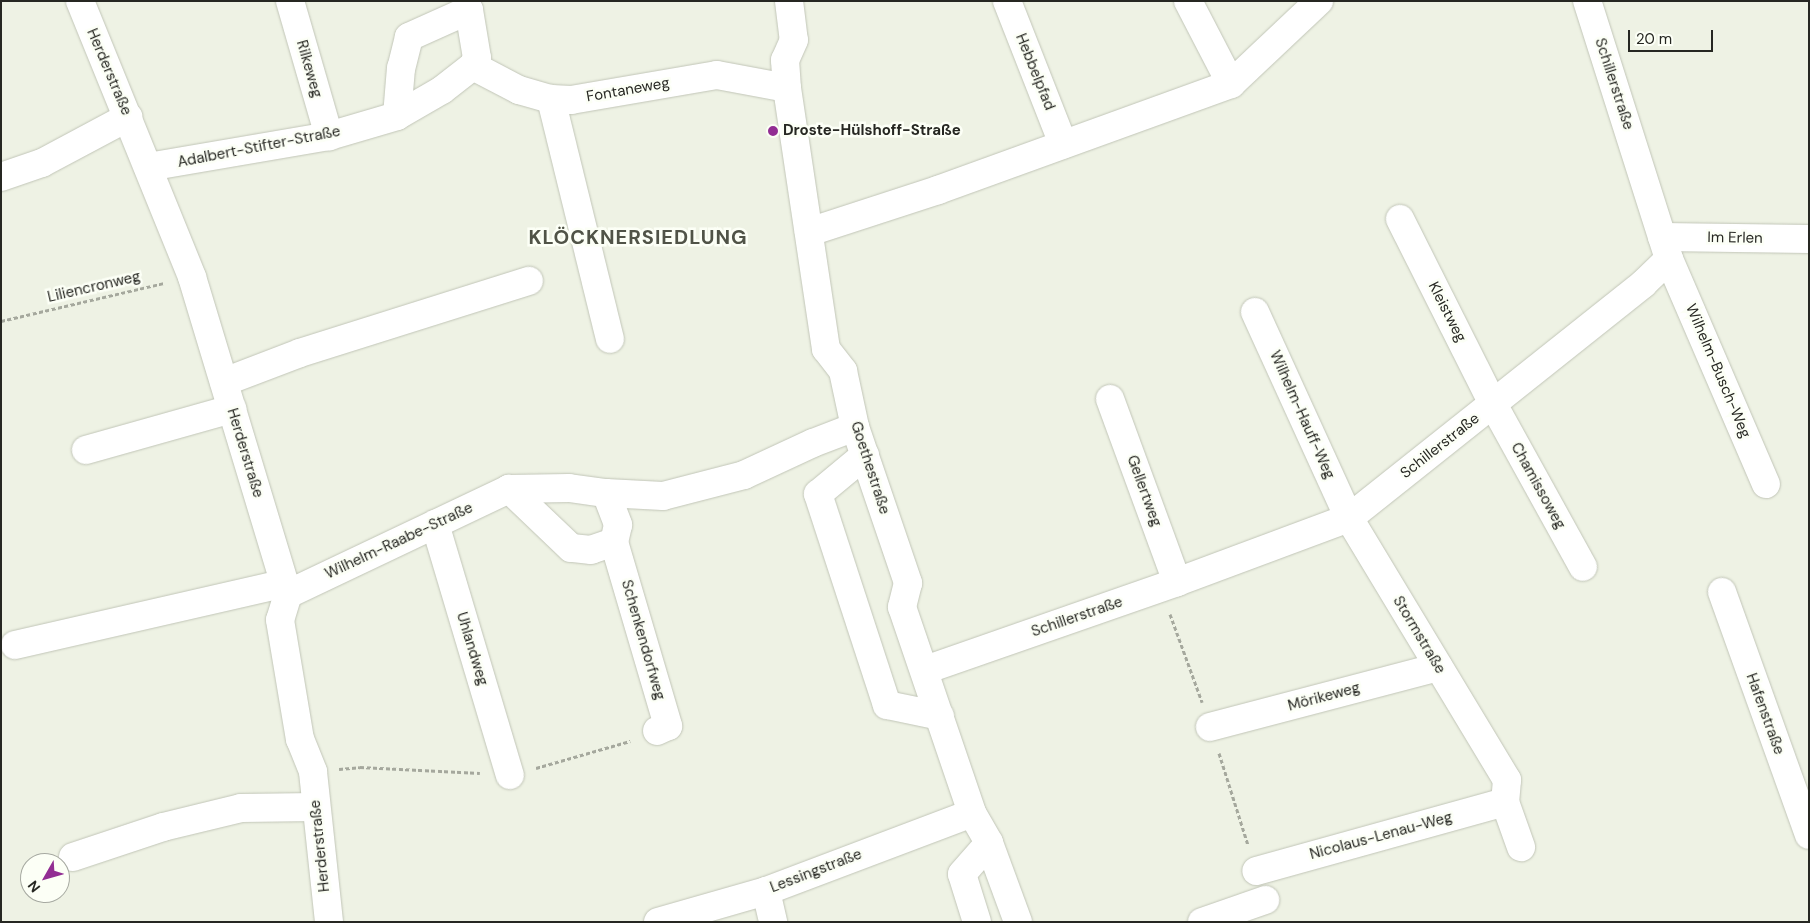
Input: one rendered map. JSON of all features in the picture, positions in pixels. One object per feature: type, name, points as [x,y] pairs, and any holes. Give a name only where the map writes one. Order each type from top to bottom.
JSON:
[{"type":"street","name":"Herderstraße","points":[[80,1],[192,277],[286,588],[280,620],[300,739],[313,772],[329,922]]},
{"type":"street","name":"Rilkeweg","points":[[290,1],[329,136]]},
{"type":"street","name":"Goethestraße","points":[[788,1],[794,40],[785,60],[788,88],[826,349],[843,371],[855,427],[908,583],[902,607],[925,670],[972,813],[990,842],[1018,922]]},
{"type":"street","name":"Hebbelpfad","points":[[1007,1],[1063,144]]},
{"type":"street","points":[[1188,1],[1231,84]]},
{"type":"street","points":[[808,232],[920,197],[1231,84],[1319,1]]},
{"type":"street","name":"Schillerstraße","points":[[925,670],[1177,582],[1349,518],[1643,284],[1666,248],[1587,1]]},
{"type":"street","points":[[397,116],[401,68],[409,37],[467,6],[476,58],[473,66]]},
{"type":"street","name":"Adalbert-Stifter-Straße","points":[[148,167],[329,136],[397,116],[442,90],[473,66]]},
{"type":"street","name":"Fontaneweg","points":[[473,66],[519,90],[551,99],[571,100],[717,75],[788,88]]},
{"type":"street","points":[[551,99],[610,339]]},
{"type":"street","points":[[1,177],[42,163],[128,118]]},
{"type":"street","name":"Kleistweg","points":[[1400,219],[1493,404]]},
{"type":"street","name":"Im Erlen","points":[[1666,248],[1809,239]]},
{"type":"street","name":"Wilhelm-Busch-Weg","points":[[1666,248],[1766,484]]},
{"type":"street","points":[[224,382],[300,353],[529,281]]},
{"type":"street","name":"Wilhelm-Hauff-Weg","points":[[1255,312],[1349,518]]},
{"type":"street","name":"Gellertweg","points":[[1110,399],[1177,582]]},
{"type":"street","name":"Chamissoweg","points":[[1493,404],[1583,567]]},
{"type":"street","points":[[86,450],[232,409]]},
{"type":"street","name":"Wilhelm-Raabe-Straße","points":[[15,645],[286,588],[435,524],[509,489],[569,488],[606,493],[663,496],[744,475],[812,443],[855,427]]},
{"type":"street","points":[[865,455],[818,494],[887,705],[940,716]]},
{"type":"street","points":[[509,489],[571,548],[591,550],[614,542],[618,525],[606,493]]},
{"type":"street","name":"Stormstraße","points":[[1349,518],[1438,667],[1492,750],[1507,780],[1505,802]]},
{"type":"street","name":"Uhlandweg","points":[[435,524],[510,775]]},
{"type":"street","name":"Schenkendorfweg","points":[[614,542],[668,726],[657,732]]},
{"type":"street","name":"Hafenstraße","points":[[1722,592],[1809,835]]},
{"type":"street","name":"Mörikeweg","points":[[1210,727],[1438,667]]},
{"type":"street","points":[[1505,802],[1521,847]]},
{"type":"street","name":"Nicolaus-Lenau-Weg","points":[[1256,871],[1505,802]]},
{"type":"street","points":[[73,857],[163,827],[241,808],[316,807]]},
{"type":"street","name":"Lessingstraße","points":[[658,922],[766,890],[972,813]]},
{"type":"street","points":[[977,922],[962,874],[990,842]]},
{"type":"street","points":[[766,890],[773,922]]},
{"type":"street","points":[[1202,922],[1265,900]]},
{"type":"path","name":"Liliencronweg","points":[[1,321],[84,299],[192,277]]},
{"type":"place","name":"Droste-Hülshoff-Straße","points":[[773,131]]},
{"type":"district","name":"KLÖCKNERSIEDLUNG","points":[[638,237]]}]
